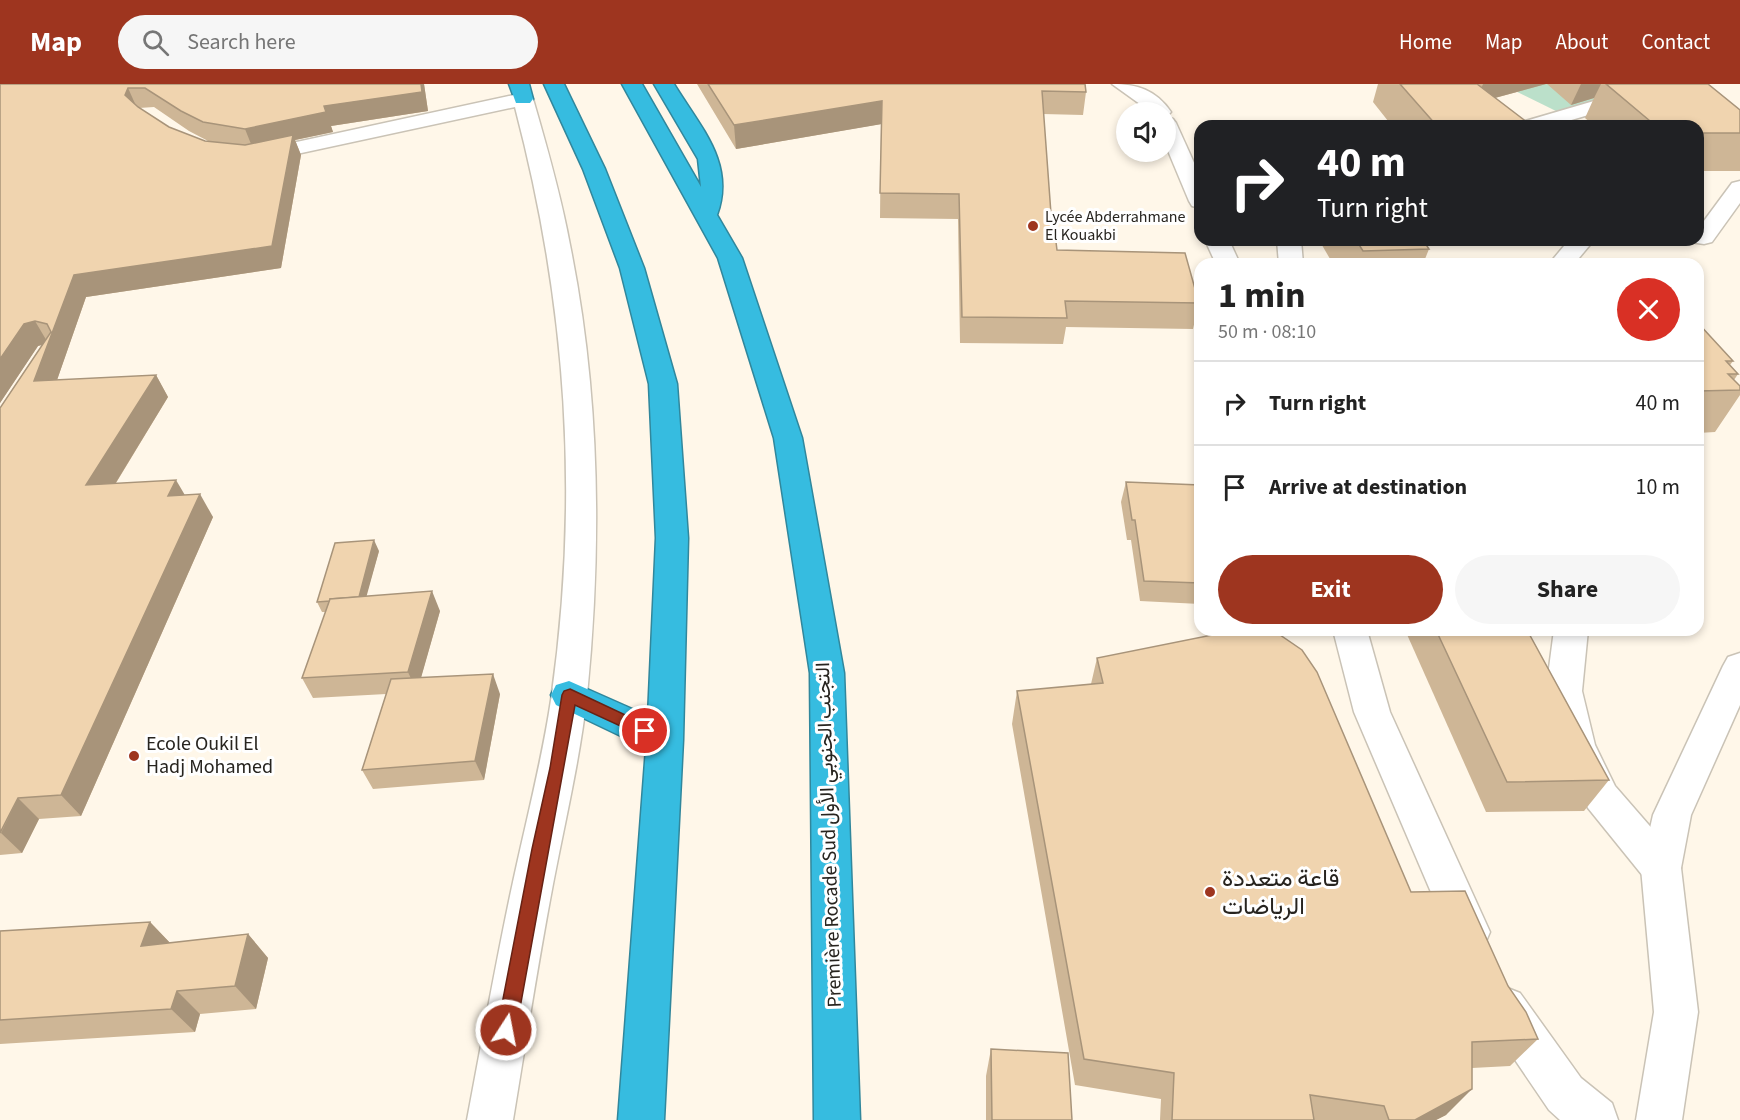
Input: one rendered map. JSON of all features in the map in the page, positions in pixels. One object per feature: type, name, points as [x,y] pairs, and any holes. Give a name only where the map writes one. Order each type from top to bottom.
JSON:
[{"type":"highway","points":[[554,84],[594,169],[632,268],[663,384],[672,538],[664,740],[641,1120]]},
{"type":"highway","name":"Première Rocade Sud التجنب الجنوبي الأول","points":[[632,84],[730,258],[788,438],[827,673],[837,1120]]},
{"type":"highway","points":[[664,84],[709,159],[713,183],[707,214]]},
{"type":"highway","points":[[570,695],[664,740]]},
{"type":"street","points":[[1122,84],[1150,102]]},
{"type":"street","points":[[1550,120],[1673,84]]},
{"type":"street","points":[[233,157],[253,157],[290,150],[521,92],[538,150],[550,200],[570,321],[577,398],[581,527],[570,695],[490,1120]]},
{"type":"street","points":[[1176,146],[1194,187]]},
{"type":"street","points":[[1704,237],[1740,188]]},
{"type":"street","points":[[1566,258],[1577,246]]},
{"type":"street","points":[[1352,636],[1372,712],[1499,998],[1564,1094],[1595,1120]]},
{"type":"street","points":[[1570,636],[1564,691],[1577,745],[1601,797],[1661,868]]},
{"type":"street","points":[[1659,1120],[1676,1012],[1661,868],[1672,815],[1740,666]]},
{"type":"green space","points":[[1501,84],[1651,84],[1558,112]]},
{"type":"building","points":[[0,84],[421,84],[422,92],[324,106],[326,112],[245,129],[203,122],[145,88],[128,88],[125,95],[138,107],[169,127],[205,141],[245,145],[293,135],[272,246],[74,275],[34,381],[156,375],[86,485],[176,480],[168,496],[200,494],[61,795],[18,798],[0,833],[0,408],[51,332],[47,324],[35,321],[24,324],[0,359]]},
{"type":"building","points":[[708,84],[1085,84],[1086,92],[1042,91],[1053,241],[1056,242],[1057,250],[1185,253],[1194,285],[1194,303],[1065,301],[1067,318],[962,317],[959,194],[880,193],[882,101],[734,125]]},
{"type":"building","points":[[1400,84],[1477,84],[1524,120],[1432,120]]},
{"type":"building","points":[[1606,84],[1708,84],[1740,110],[1740,133],[1704,133],[1704,120],[1649,120]]},
{"type":"building","points":[[1360,246],[1427,246],[1429,249],[1363,251]]},
{"type":"building","points":[[1704,330],[1733,361],[1726,361],[1738,374],[1728,374],[1740,386],[1740,390],[1704,391]]},
{"type":"building","points":[[1126,482],[1194,485],[1194,583],[1144,581],[1135,520],[1132,520]]},
{"type":"building","points":[[374,540],[359,597],[317,602],[335,543]]},
{"type":"building","points":[[432,591],[408,672],[302,678],[330,599]]},
{"type":"building","name":"قاعة متعددة الرياضات","points":[[1207,636],[1281,636],[1302,650],[1317,672],[1411,892],[1465,891],[1508,986],[1526,1012],[1538,1039],[1472,1042],[1472,1089],[1415,1120],[1389,1120],[1384,1106],[1310,1095],[1314,1120],[1172,1120],[1174,1073],[1084,1059],[1017,691],[1103,683],[1097,658]]},
{"type":"building","points":[[1439,636],[1530,636],[1609,780],[1507,782]]},
{"type":"building","points":[[493,674],[475,761],[362,770],[391,679]]},
{"type":"building","points":[[150,922],[141,946],[248,934],[235,986],[177,991],[171,1009],[0,1020],[0,931]]},
{"type":"building","points":[[991,1049],[1068,1053],[1072,1120],[992,1120]]},
{"type":"place","name":"Lycée Abderrahmane El Kouakbi","points":[[1033,226]]},
{"type":"place","name":"Ecole Oukil El Hadj Mohamed","points":[[134,756]]},
{"type":"place","name":"قاعة متعددة الرياضات","points":[[1210,892]]},
{"type":"route","points":[[506,1030],[540,849],[558,768],[570,695],[645,731]]}]
